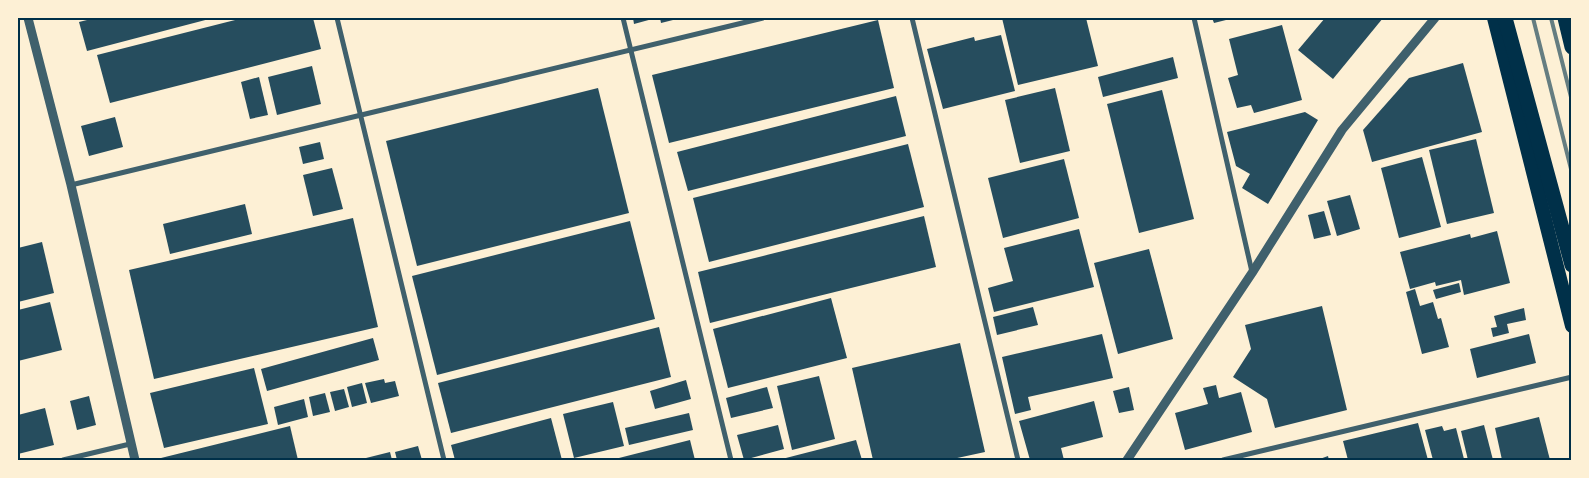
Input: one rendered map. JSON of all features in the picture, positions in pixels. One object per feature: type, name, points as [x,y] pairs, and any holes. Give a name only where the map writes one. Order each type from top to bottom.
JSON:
[{"type":"highway","points":[[1494,18],[1572,326]]},
{"type":"highway","points":[[1506,18],[1572,265]]},
{"type":"highway","points":[[1565,18],[1572,47]]},
{"type":"street","points":[[28,18],[71,185],[135,460]]},
{"type":"street","points":[[337,18],[444,460]]},
{"type":"street","points":[[623,18],[732,460]]},
{"type":"street","points":[[71,185],[764,18]]},
{"type":"street","points":[[912,18],[1018,460]]},
{"type":"street","points":[[1194,18],[1252,273]]},
{"type":"street","points":[[1126,460],[1252,273],[1342,130],[1435,18]]},
{"type":"street","points":[[1223,460],[1572,377]]},
{"type":"street","points":[[63,460],[130,444]]},
{"type":"building","points":[[95,18],[213,18],[87,51],[79,22]]},
{"type":"building","points":[[243,18],[313,18],[321,49],[110,103],[97,55]]},
{"type":"building","points":[[633,18],[656,18],[634,24]]},
{"type":"building","points":[[660,18],[681,18],[661,23]]},
{"type":"building","points":[[1002,18],[1086,18],[1098,66],[1018,85]]},
{"type":"building","points":[[1212,18],[1234,18],[1214,23]]},
{"type":"building","points":[[1325,18],[1383,18],[1333,79],[1298,50]]},
{"type":"building","points":[[878,20],[894,88],[669,143],[652,75]]},
{"type":"building","points":[[1282,25],[1302,100],[1254,113],[1251,105],[1237,108],[1228,78],[1238,75],[1229,39]]},
{"type":"building","points":[[1001,35],[1015,91],[943,109],[927,49],[974,37],[975,41]]},
{"type":"building","points":[[1173,57],[1178,78],[1103,97],[1098,77]]},
{"type":"building","points":[[1463,63],[1482,132],[1372,162],[1363,130],[1409,78]]},
{"type":"building","points":[[312,66],[321,104],[277,115],[268,77]]},
{"type":"building","points":[[259,77],[268,115],[250,119],[241,82]]},
{"type":"building","points":[[598,88],[629,213],[417,266],[386,141]]},
{"type":"building","points":[[1055,88],[1070,151],[1020,163],[1005,100]]},
{"type":"building","points":[[1162,90],[1194,219],[1139,233],[1107,104]]},
{"type":"building","points":[[896,96],[906,136],[688,191],[677,152]]},
{"type":"building","points":[[1305,112],[1318,120],[1268,204],[1242,188],[1250,174],[1236,166],[1227,132]]},
{"type":"building","points":[[115,117],[123,147],[89,156],[81,126]]},
{"type":"building","points":[[1476,139],[1494,213],[1447,224],[1429,150]]},
{"type":"building","points":[[320,142],[324,159],[303,164],[299,147]]},
{"type":"building","points":[[908,144],[924,207],[709,262],[693,198]]},
{"type":"building","points":[[1422,157],[1441,227],[1399,238],[1381,168]]},
{"type":"building","points":[[1064,159],[1079,218],[1003,238],[988,178]]},
{"type":"building","points":[[332,168],[343,209],[313,216],[303,175]]},
{"type":"building","points":[[1350,195],[1360,229],[1337,236],[1327,201]]},
{"type":"building","points":[[245,204],[252,234],[170,254],[163,224]]},
{"type":"building","points":[[1324,211],[1331,235],[1314,239],[1308,215]]},
{"type":"building","points":[[924,216],[936,267],[710,323],[698,272]]},
{"type":"building","points":[[353,218],[378,327],[154,379],[129,270]]},
{"type":"building","points":[[630,221],[655,319],[437,375],[412,276]]},
{"type":"building","points":[[1079,229],[1094,287],[994,312],[988,288],[1013,281],[1004,248]]},
{"type":"building","points":[[1497,231],[1510,283],[1464,295],[1461,280],[1436,286],[1435,282],[1410,289],[1400,252],[1470,234],[1471,238]]},
{"type":"building","points":[[42,242],[54,293],[18,302],[18,248]]},
{"type":"building","points":[[1149,249],[1173,339],[1118,354],[1094,263]]},
{"type":"building","points":[[1459,283],[1461,292],[1436,299],[1433,290]]},
{"type":"building","points":[[1415,289],[1420,306],[1433,302],[1438,319],[1441,318],[1449,347],[1422,354],[1406,292]]},
{"type":"building","points":[[831,298],[847,358],[728,388],[713,329]]},
{"type":"building","points":[[50,302],[62,350],[18,361],[18,310]]},
{"type":"building","points":[[1322,306],[1347,410],[1275,428],[1267,399],[1233,377],[1251,349],[1245,325]]},
{"type":"building","points":[[1033,307],[1038,325],[997,335],[993,317]]},
{"type":"building","points":[[1524,308],[1526,320],[1507,324],[1509,333],[1493,337],[1491,328],[1497,327],[1494,316]]},
{"type":"building","points":[[659,327],[671,377],[451,433],[438,383]]},
{"type":"building","points":[[1102,334],[1113,378],[1028,397],[1031,410],[1015,414],[1002,357]]},
{"type":"building","points":[[1529,334],[1536,363],[1477,378],[1470,349]]},
{"type":"building","points":[[373,338],[379,360],[267,391],[261,369]]},
{"type":"building","points":[[960,343],[985,452],[948,460],[873,460],[852,368]]},
{"type":"building","points":[[254,368],[268,424],[164,448],[150,393]]},
{"type":"building","points":[[819,376],[835,439],[792,450],[777,386]]},
{"type":"building","points":[[384,379],[385,383],[395,381],[399,396],[371,403],[365,383]]},
{"type":"building","points":[[686,380],[691,399],[655,409],[650,391]]},
{"type":"building","points":[[362,383],[367,403],[352,407],[347,387]]},
{"type":"building","points":[[1216,385],[1219,398],[1241,392],[1252,432],[1185,450],[1175,413],[1208,404],[1203,388]]},
{"type":"building","points":[[767,387],[773,408],[731,418],[726,398]]},
{"type":"building","points":[[1129,387],[1134,410],[1119,413],[1113,391]]},
{"type":"building","points":[[344,389],[349,407],[335,411],[330,392]]},
{"type":"building","points":[[325,393],[330,412],[313,416],[309,397]]},
{"type":"building","points":[[89,396],[96,425],[77,430],[70,401]]},
{"type":"building","points":[[304,399],[308,417],[278,425],[274,407]]},
{"type":"building","points":[[1094,401],[1103,437],[1061,448],[1064,460],[1030,460],[1019,421]]},
{"type":"building","points":[[613,402],[624,446],[574,458],[563,414]]},
{"type":"building","points":[[45,408],[54,445],[18,454],[18,415]]},
{"type":"building","points":[[689,413],[693,430],[629,445],[625,428]]},
{"type":"building","points":[[1539,417],[1550,460],[1502,460],[1495,428]]},
{"type":"building","points":[[551,418],[562,460],[455,460],[451,445]]},
{"type":"building","points":[[1418,423],[1428,460],[1348,460],[1343,441]]},
{"type":"building","points":[[778,425],[784,449],[744,460],[737,435]]},
{"type":"building","points":[[1484,425],[1493,460],[1468,460],[1461,431]]},
{"type":"building","points":[[290,426],[298,460],[162,460],[161,458]]},
{"type":"building","points":[[1442,426],[1444,431],[1456,428],[1464,459],[1433,460],[1425,430]]},
{"type":"building","points":[[690,440],[695,460],[611,460]]},
{"type":"building","points":[[856,440],[862,460],[778,460]]},
{"type":"building","points":[[418,446],[422,460],[397,460],[395,452]]},
{"type":"building","points":[[390,452],[392,460],[358,460]]},
{"type":"building","points":[[1328,456],[1329,460],[1317,460]]},
{"type":"railway","points":[[1533,18],[1572,173]]},
{"type":"railway","points":[[1551,18],[1572,101]]}]
